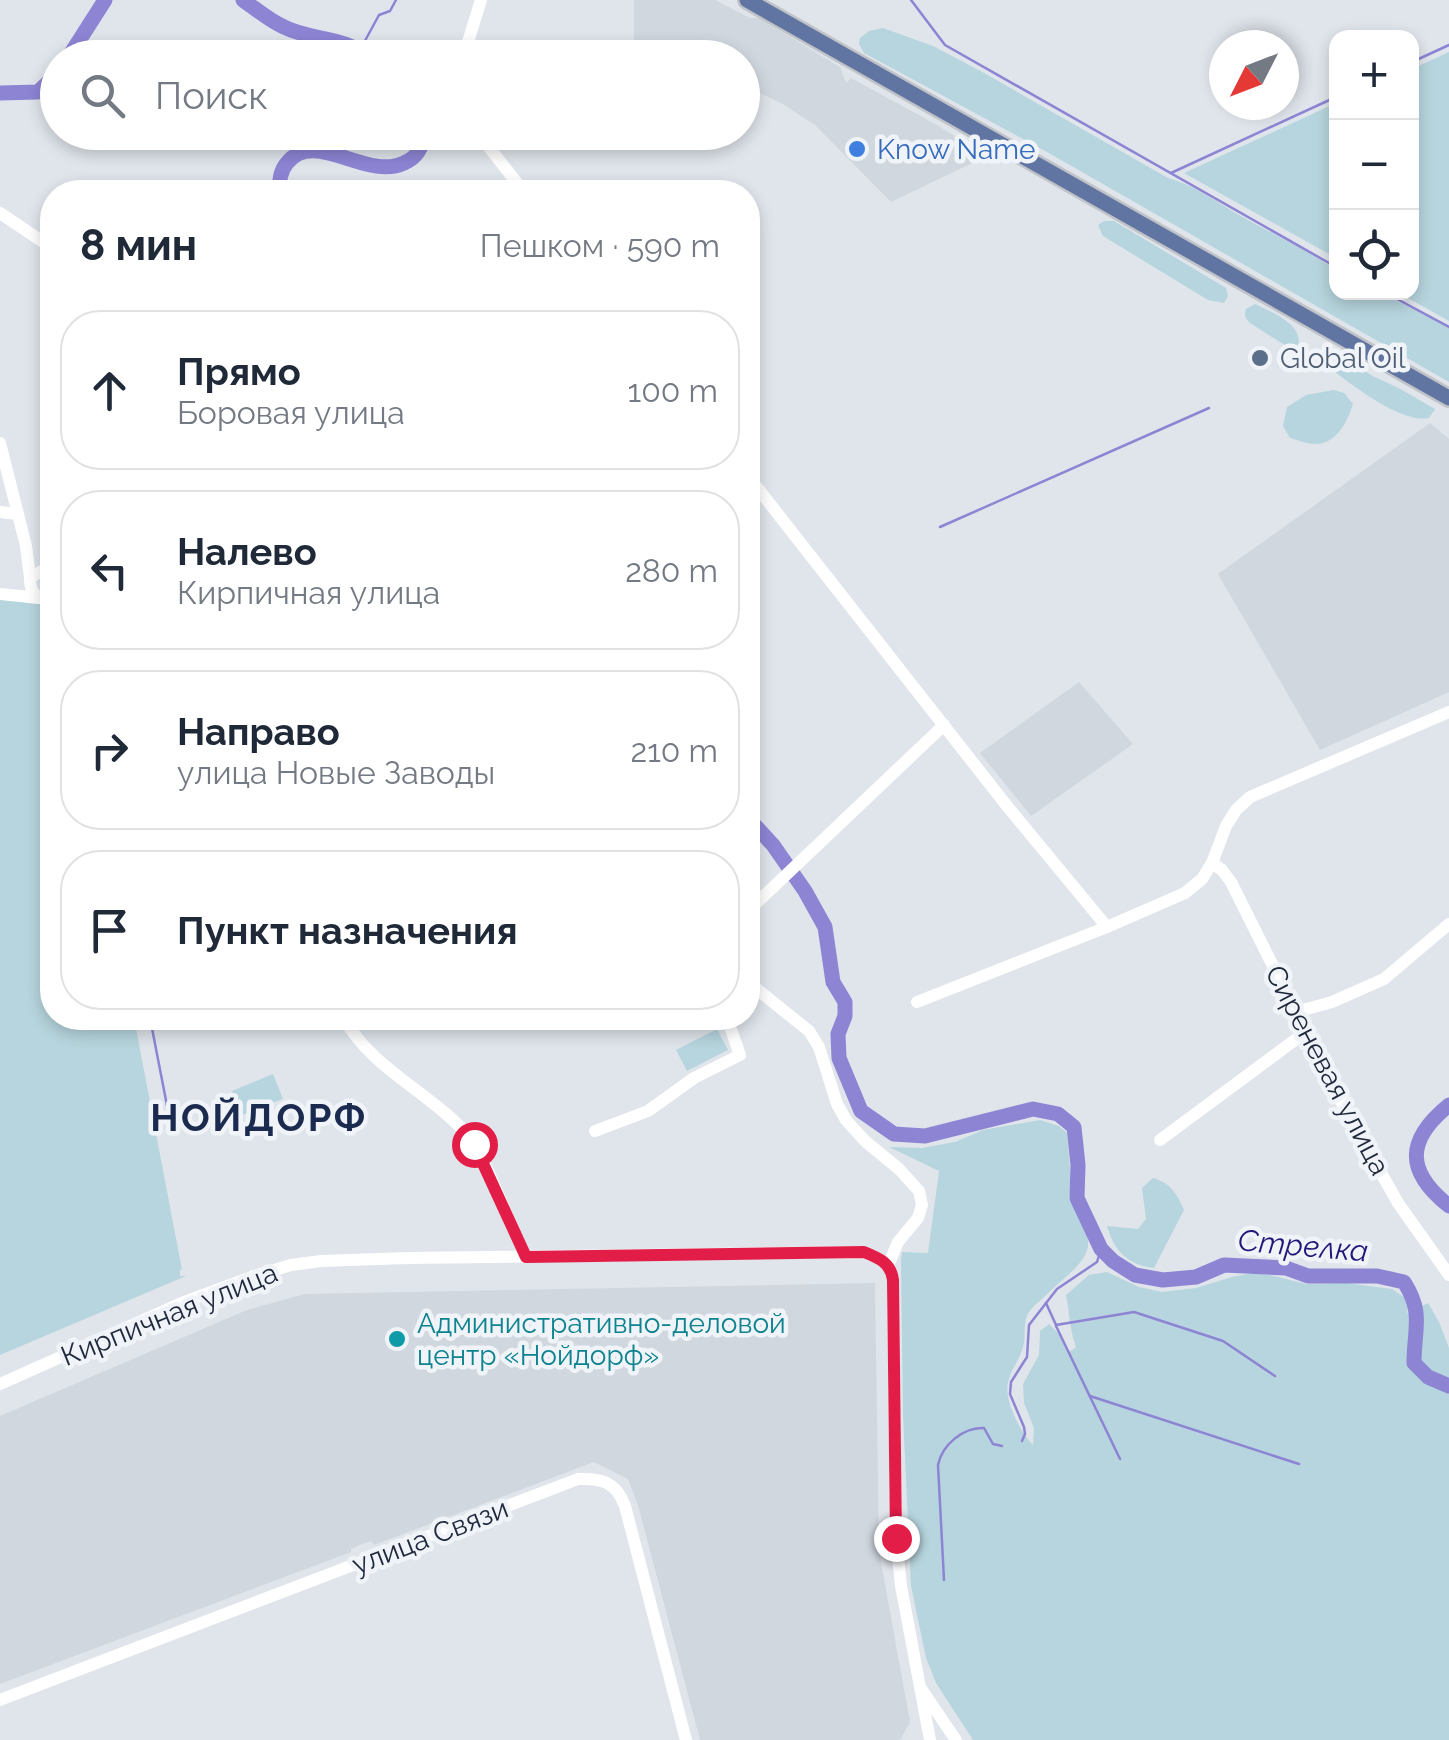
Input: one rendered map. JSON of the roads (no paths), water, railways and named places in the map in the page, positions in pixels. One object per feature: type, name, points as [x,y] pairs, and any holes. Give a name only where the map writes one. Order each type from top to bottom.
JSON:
[{"type":"main road","points":[[748,0],[1449,398]]},
{"type":"street","points":[[469,40],[481,0]]},
{"type":"street","points":[[491,150],[515,180]]},
{"type":"street","points":[[0,213],[40,240]]},
{"type":"street","points":[[0,443],[36,590],[0,594]]},
{"type":"street","points":[[760,491],[1107,927]]},
{"type":"street","points":[[0,512],[17,514]]},
{"type":"street","points":[[26,546],[40,564]]},
{"type":"street","points":[[917,1002],[1185,893],[1202,879],[1226,826],[1250,797],[1449,712]]},
{"type":"street","points":[[760,900],[944,724]]},
{"type":"street","name":"Сиреневая улица","points":[[1212,863],[1231,882],[1296,1012],[1303,1034],[1398,1203],[1449,1275]]},
{"type":"street","points":[[1296,1012],[1332,1002],[1384,979],[1449,924]]},
{"type":"street","points":[[760,992],[809,1031],[819,1047],[836,1104],[846,1120],[919,1191],[922,1206],[918,1218],[885,1263],[893,1280],[900,1586],[930,1740]]},
{"type":"street","points":[[351,1030],[372,1053],[471,1138],[526,1257]]},
{"type":"street","points":[[595,1131],[648,1112],[694,1078],[740,1055],[731,1030]]},
{"type":"street","points":[[1160,1140],[1303,1034]]},
{"type":"street","name":"Кирпичная улица","points":[[0,1384],[184,1302],[277,1268],[321,1261],[864,1252],[885,1263]]},
{"type":"street","name":"улица Связи","points":[[0,1700],[578,1479],[600,1478],[621,1496],[686,1740]]},
{"type":"street","points":[[918,1685],[956,1740]]},
{"type":"waterway","name":"Стрелка","points":[[79,40],[105,0]]},
{"type":"waterway","name":"Стрелка","points":[[243,0],[284,27],[330,40]]},
{"type":"waterway","points":[[365,40],[379,15],[390,11],[396,0]]},
{"type":"waterway","points":[[911,0],[945,45],[1329,263]]},
{"type":"waterway","points":[[1419,59],[1449,45]]},
{"type":"waterway","name":"Стрелка","points":[[0,93],[40,90]]},
{"type":"waterway","points":[[1171,173],[1329,100]]},
{"type":"waterway","name":"Стрелка","points":[[280,180],[287,163],[298,154],[311,151],[389,167],[409,161],[419,150]]},
{"type":"waterway","points":[[1399,300],[1449,327]]},
{"type":"waterway","points":[[940,527],[1209,408]]},
{"type":"waterway","name":"Стрелка","points":[[760,831],[805,891],[825,927],[833,982],[845,1002],[838,1034],[839,1058],[861,1111],[894,1134],[925,1136],[1033,1109],[1058,1114],[1074,1127],[1077,1198],[1101,1249],[1113,1261],[1135,1275],[1163,1280],[1196,1277],[1224,1265],[1286,1268],[1308,1276],[1377,1276],[1404,1282],[1416,1312],[1414,1363],[1428,1377],[1449,1386]]},
{"type":"waterway","points":[[152,1030],[170,1121]]},
{"type":"waterway","name":"Стрелка","points":[[1449,1105],[1425,1131],[1416,1156],[1424,1180],[1449,1206]]},
{"type":"waterway","points":[[1022,1441],[1024,1427],[1010,1394],[1011,1382],[1027,1357],[1029,1325],[1057,1289],[1097,1262],[1101,1249]]},
{"type":"waterway","points":[[1046,1303],[1056,1325],[1134,1312],[1223,1341],[1275,1376]]},
{"type":"waterway","points":[[1056,1326],[1120,1459]]},
{"type":"waterway","points":[[1090,1396],[1299,1464]]},
{"type":"waterway","points":[[944,1580],[940,1458],[955,1439],[976,1428],[984,1428],[993,1444],[1002,1446]]},
{"type":"place","name":"Know Name","points":[[857,149]]},
{"type":"place","name":"Global Oil","points":[[1260,358]]},
{"type":"place","name":"Административно-деловой центр «Нойдорф»","points":[[397,1339]]},
{"type":"district","name":"НОЙДОРФ","points":[[259,1118]]}]
